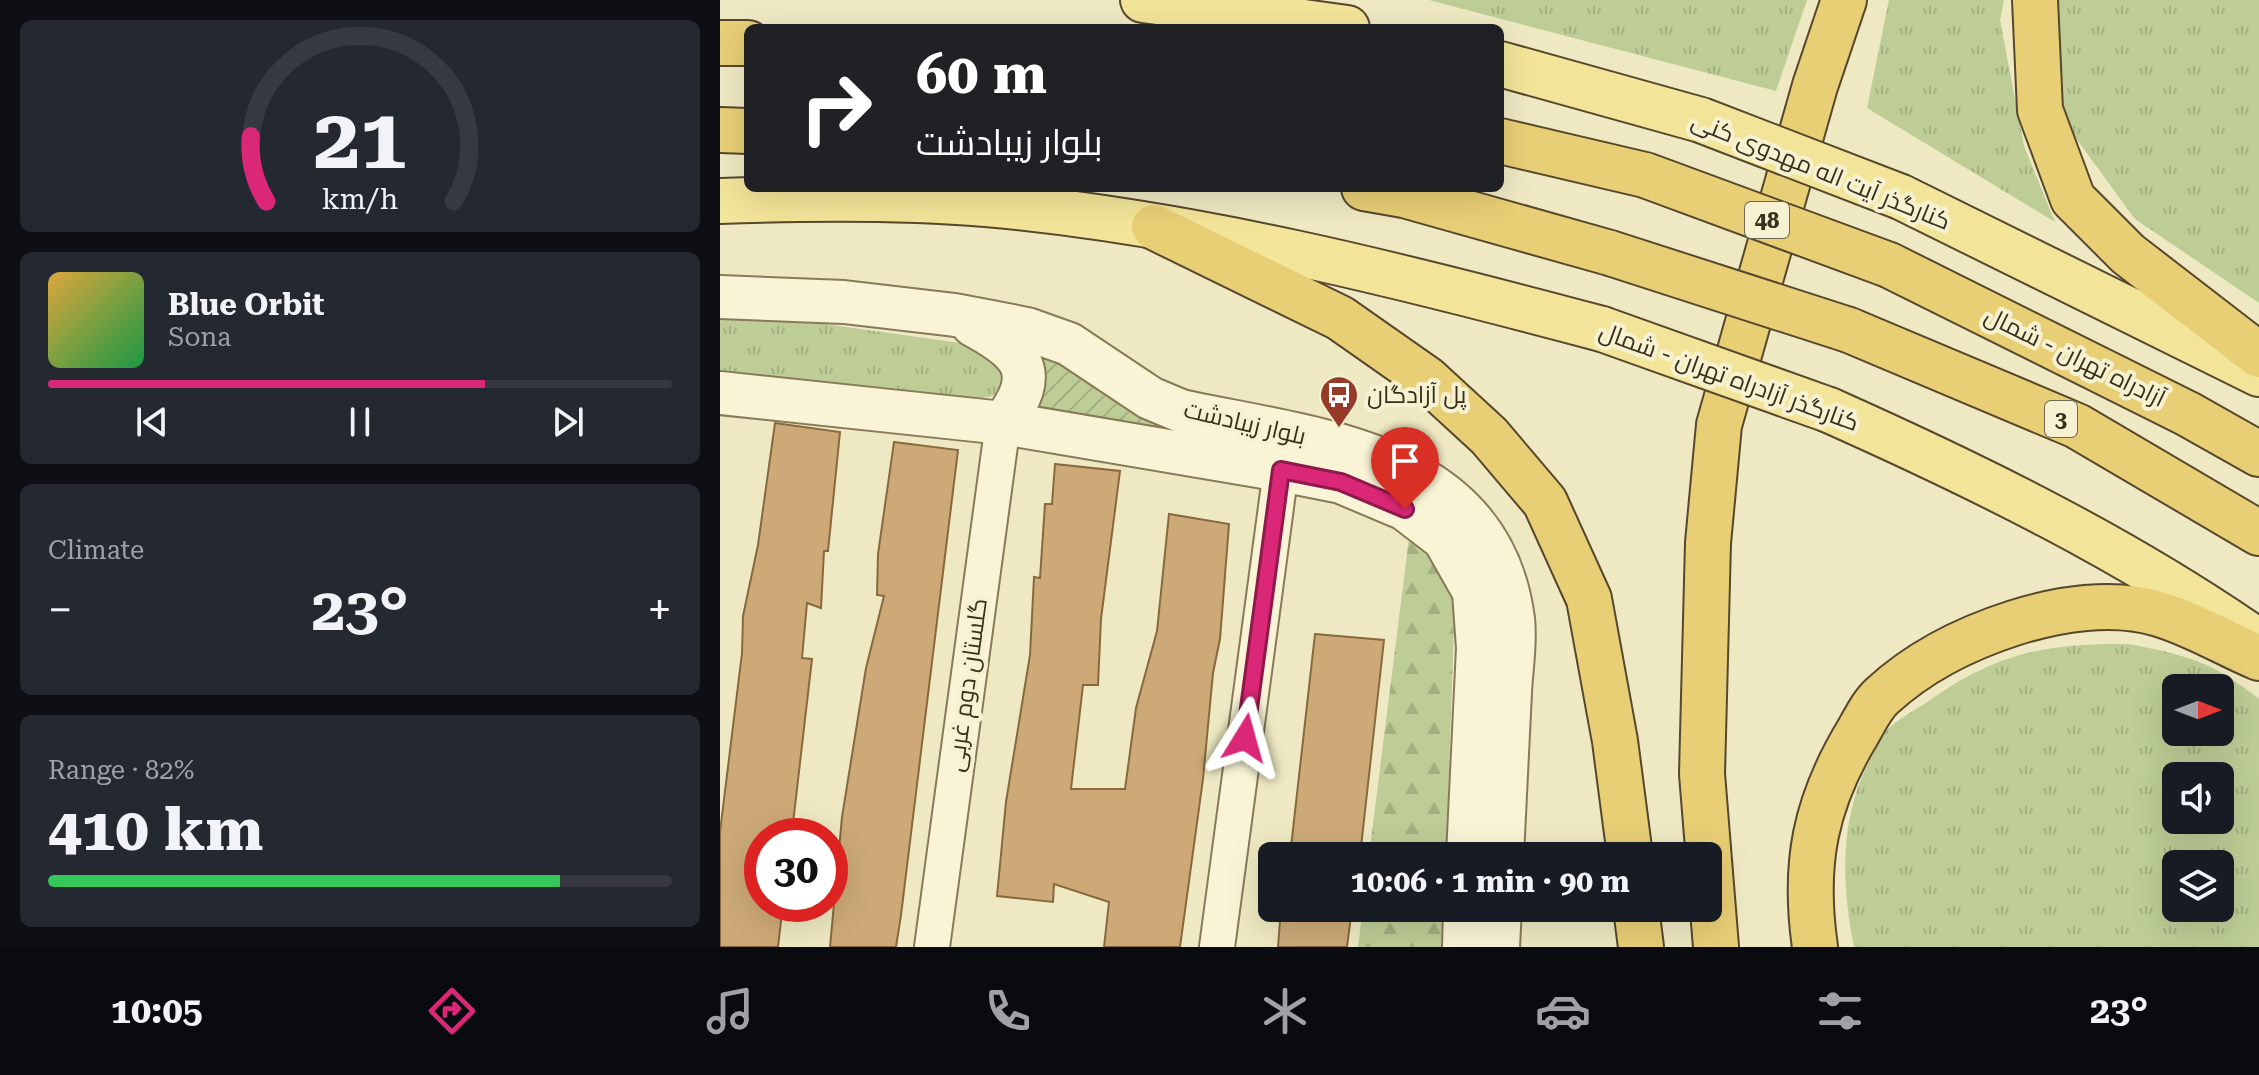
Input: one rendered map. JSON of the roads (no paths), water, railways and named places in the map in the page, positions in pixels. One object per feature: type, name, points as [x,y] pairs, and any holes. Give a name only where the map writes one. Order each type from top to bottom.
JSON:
[{"type":"highway","points":[[1716,947],[1702,774],[1708,543],[1719,425],[1815,86],[1844,0]]},
{"type":"highway","points":[[2035,0],[2040,110],[2073,199],[2128,254],[2259,355]]},
{"type":"highway","points":[[720,43],[744,43]]},
{"type":"highway","points":[[720,130],[744,131]]},
{"type":"highway","name":"آزادراه تهران - شمال","points":[[1504,142],[1645,175],[1889,265],[2188,414],[2259,454]]},
{"type":"highway","name":"3","points":[[1387,192],[1610,253],[1849,330],[2077,426],[2259,533]]},
{"type":"highway","points":[[1154,227],[1340,318],[1414,370],[1489,436],[1545,502],[1589,599],[1615,741],[1628,842]]},
{"type":"highway","points":[[1815,947],[1808,898],[1815,834],[1835,770],[1879,698],[1914,671],[1959,644],[2012,624],[2051,611],[2100,608],[2157,613],[2259,658]]},
{"type":"highway","points":[[1638,922],[1641,947]]},
{"type":"main road","points":[[1143,0],[1318,24]]},
{"type":"main road","name":"کنارگذر آیت اله مهدوی کنی","points":[[1504,65],[1701,120],[1901,197],[2259,374]]},
{"type":"main road","points":[[720,201],[985,204],[1154,227]]},
{"type":"main road","name":"کنارگذر آزادراه تهران - شمال","points":[[1154,227],[1393,273],[1602,329],[1829,410],[1962,470],[2208,607],[2259,642]]},
{"type":"street","name":"بلوار زیبادشت","points":[[720,297],[844,302],[955,315],[1027,329],[1069,344],[1150,398],[1181,411],[1378,456],[1414,471],[1447,495],[1473,522],[1499,564],[1513,620],[1503,842]]},
{"type":"street","points":[[955,315],[1006,343],[1021,361],[1025,383],[1021,399],[1003,423]]},
{"type":"street","name":"بلوار زیبادشت","points":[[720,393],[1003,423],[1281,470],[1341,482],[1405,509],[1444,539],[1474,592],[1478,648],[1469,842]]},
{"type":"street","name":"گلستان دوم غربی","points":[[932,947],[1003,423]]},
{"type":"street","points":[[1217,947],[1281,470]]},
{"type":"street","points":[[1464,947],[1465,922]]},
{"type":"street","points":[[1498,947],[1499,922]]},
{"type":"place","name":"پل آزادگان","points":[[1339,429]]}]
